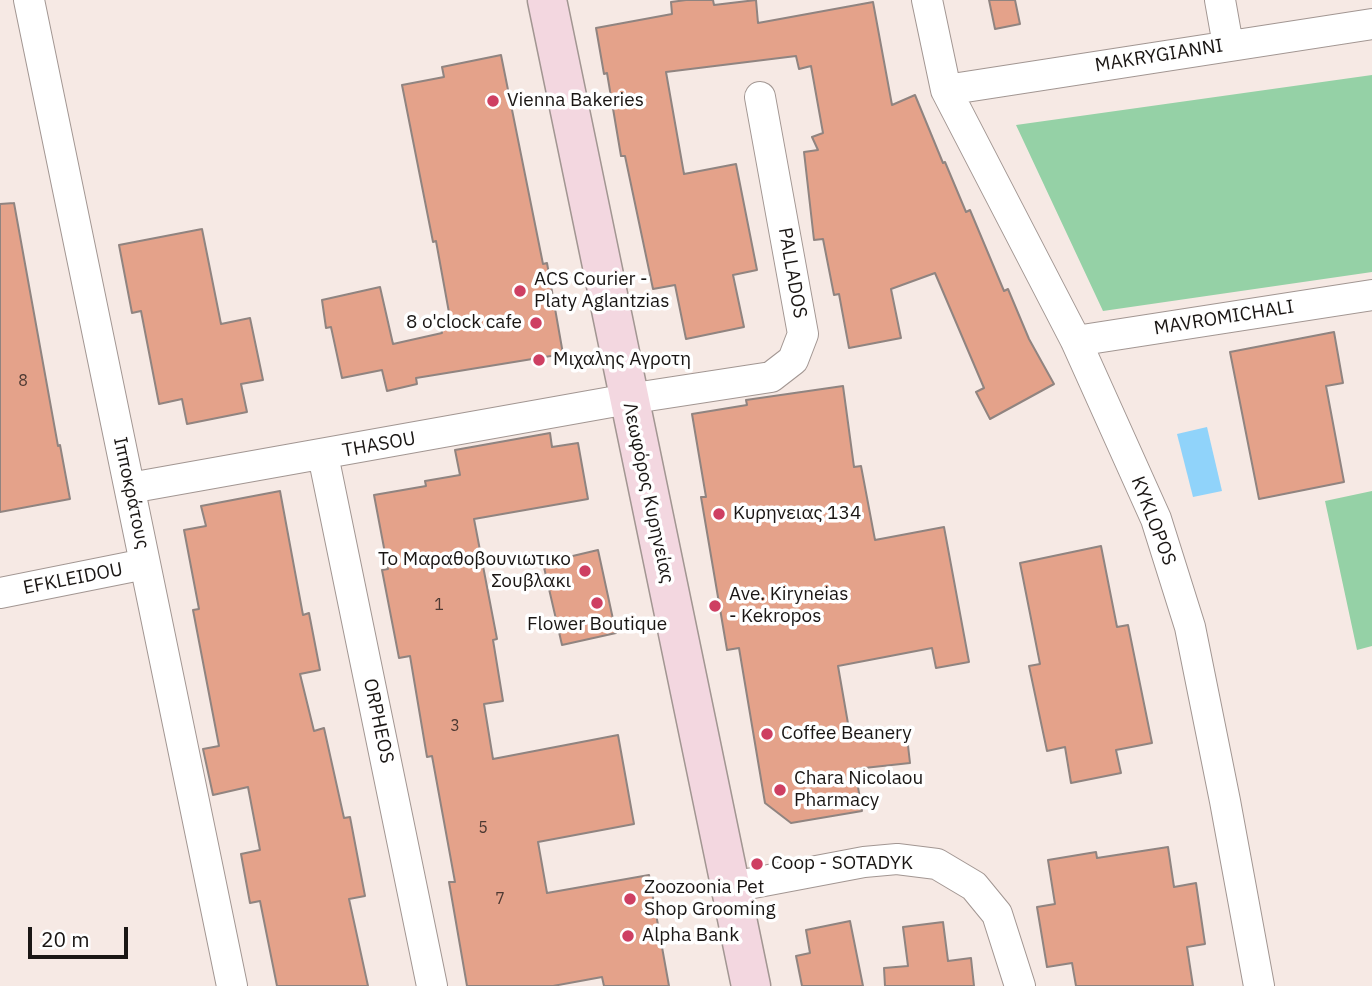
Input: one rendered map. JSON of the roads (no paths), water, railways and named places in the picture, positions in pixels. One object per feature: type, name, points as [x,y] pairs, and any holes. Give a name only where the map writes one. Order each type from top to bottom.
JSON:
[{"type":"main road","name":"Λεωφόρος Κυρηνείας","points":[[547,0],[751,986]]},
{"type":"street","name":"Ιπποκράτους","points":[[29,0],[232,986]]},
{"type":"street","name":"KYKLOPOS","points":[[927,0],[946,90],[1076,341],[1156,519],[1190,627],[1226,801],[1259,986]]},
{"type":"street","points":[[1220,0],[1228,45]]},
{"type":"street","name":"MAKRYGIANNI","points":[[946,90],[1372,24]]},
{"type":"street","name":"PALLADOS","points":[[628,399],[771,377],[793,360],[803,334],[760,97]]},
{"type":"street","name":"MAVROMICHALI","points":[[1076,341],[1372,295]]},
{"type":"street","name":"THASOU","points":[[130,488],[628,399]]},
{"type":"street","name":"ORPHEOS","points":[[323,455],[432,986]]},
{"type":"street","name":"EFKLEIDOU","points":[[0,593],[145,564]]},
{"type":"street","points":[[732,887],[864,862],[897,859],[937,864],[974,886],[997,914],[1020,986]]},
{"type":"water","points":[[1207,427],[1222,491],[1193,497],[1177,434]]},
{"type":"place","name":"Vienna Bakeries","points":[[493,101]]},
{"type":"place","name":"ACS Courier - Platy Aglantzias","points":[[520,291]]},
{"type":"place","name":"8 o'clock cafe","points":[[536,323]]},
{"type":"place","name":"Μιχαλης Αγροτη","points":[[539,360]]},
{"type":"place","name":"Κυρηνειας 134","points":[[719,514]]},
{"type":"place","name":"Το Μαραθοβουνιωτικο Σουβλακι","points":[[585,571]]},
{"type":"place","name":"Flower Boutique","points":[[597,603]]},
{"type":"place","name":"Ave. Kiryneias - Kekropos","points":[[715,606]]},
{"type":"place","name":"Coffee Beanery","points":[[767,734]]},
{"type":"place","name":"Chara Nicolaou Pharmacy","points":[[780,790]]},
{"type":"place","name":"Coop - SOTADYK","points":[[757,864]]},
{"type":"place","name":"Zoozoonia Pet Shop Grooming","points":[[630,899]]},
{"type":"place","name":"Alpha Bank","points":[[628,936]]}]
